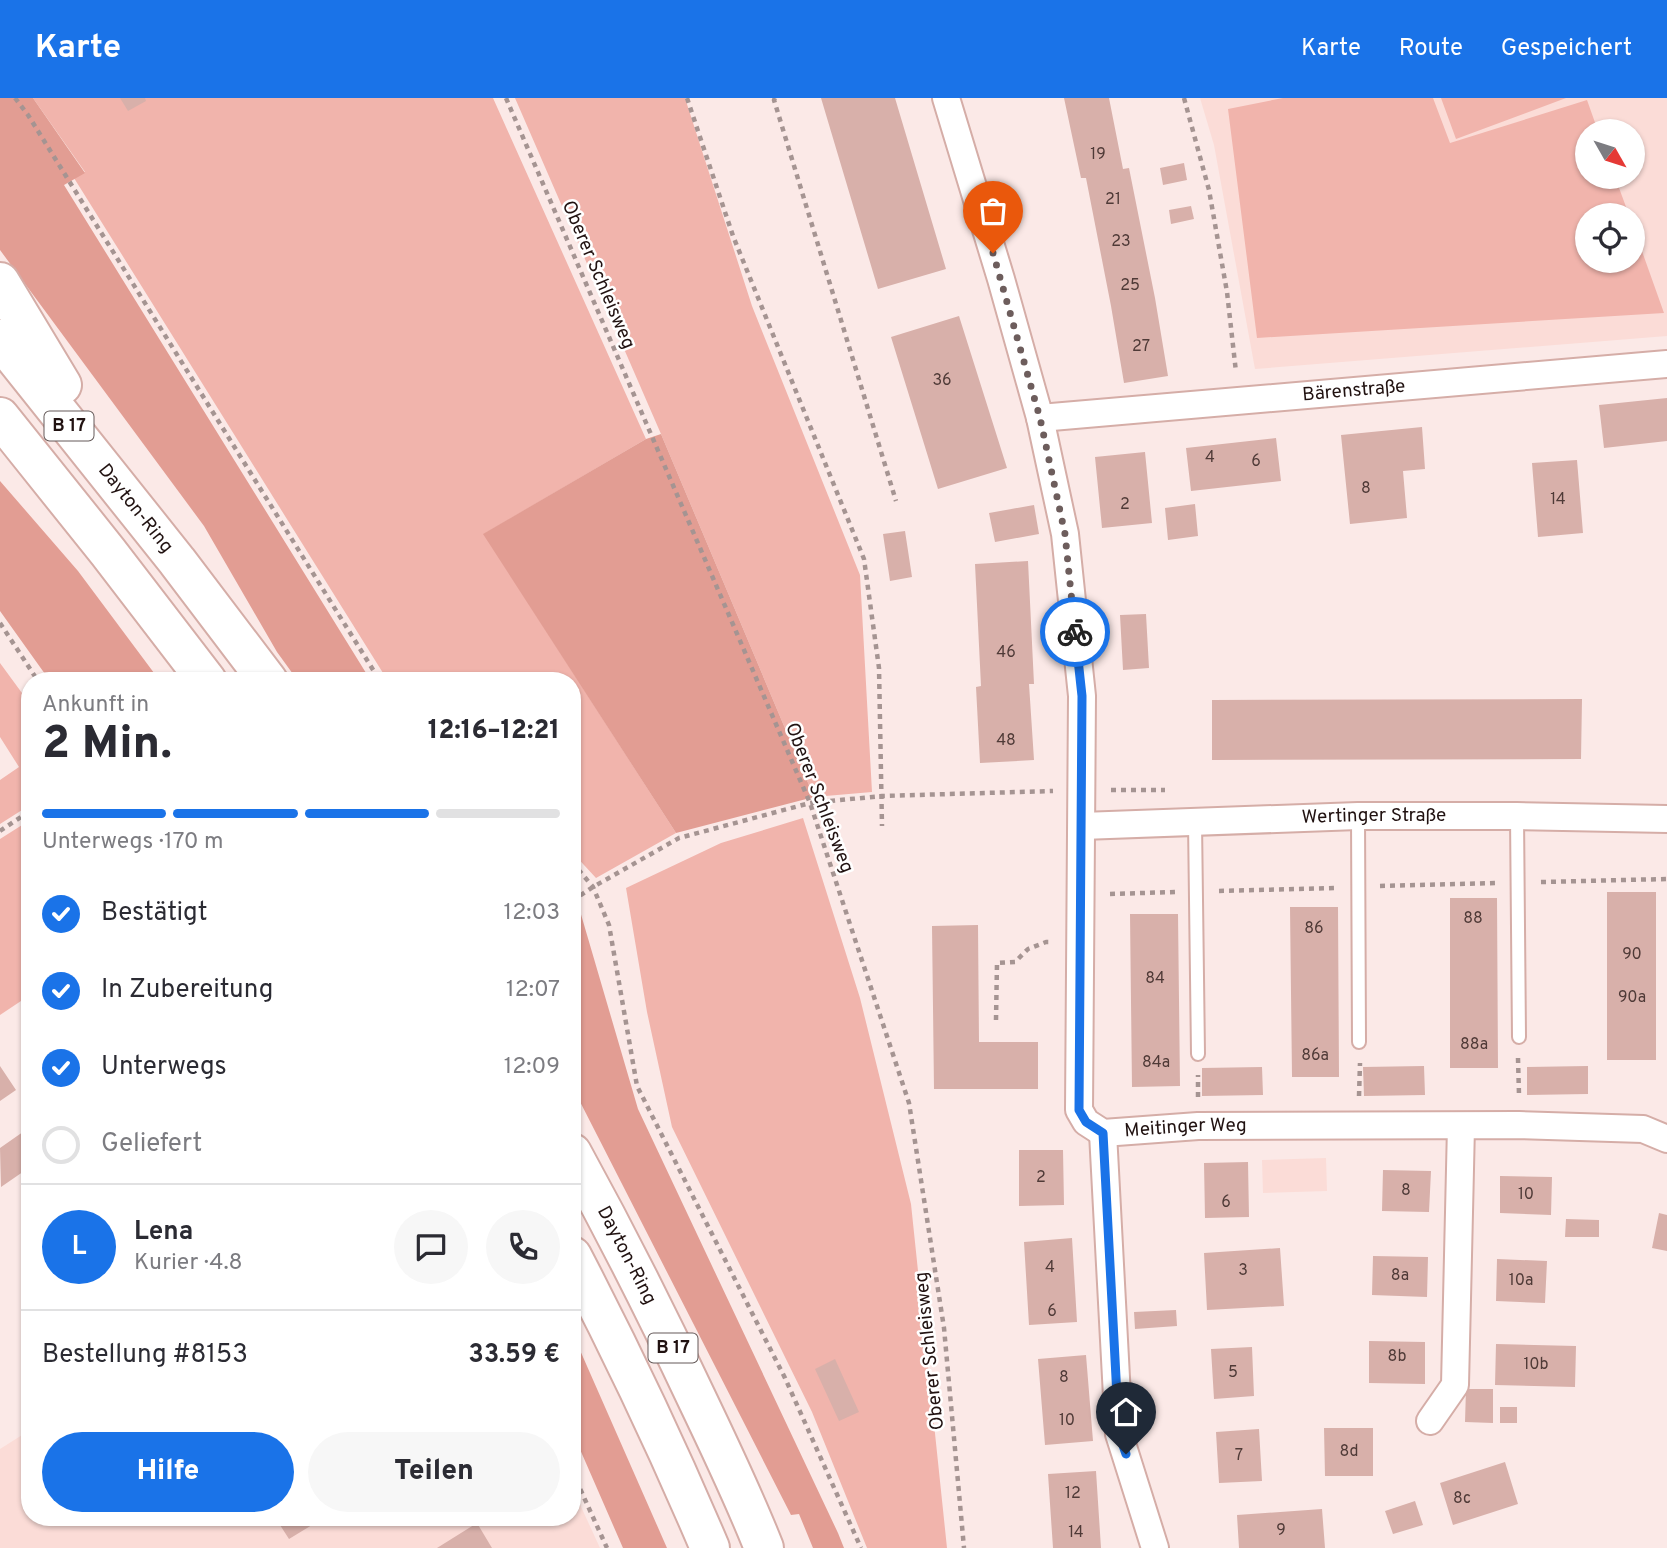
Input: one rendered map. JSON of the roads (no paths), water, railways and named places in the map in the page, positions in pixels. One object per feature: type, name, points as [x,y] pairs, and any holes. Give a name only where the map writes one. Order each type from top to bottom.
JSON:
[{"type":"highway","points":[[0,282],[139,512]]},
{"type":"highway","name":"Dayton-Ring","points":[[0,340],[139,512],[261,672]]},
{"type":"highway","name":"B 17","points":[[0,417],[200,672]]},
{"type":"highway","points":[[0,450],[108,552]]},
{"type":"highway","name":"Dayton-Ring","points":[[581,1169],[664,1328],[764,1548]]},
{"type":"highway","name":"B 17","points":[[581,1274],[673,1462],[709,1548]]},
{"type":"street","name":"Meitinger Weg","points":[[946,98],[1040,418],[1065,534],[1082,696],[1079,1110],[1086,1122],[1103,1133],[1198,1126],[1519,1125],[1643,1129],[1667,1139]]},
{"type":"street","name":"Bärenstraße","points":[[1040,418],[1667,364]]},
{"type":"street","name":"Wertinger Straße","points":[[1082,826],[1358,816],[1667,819]]},
{"type":"street","points":[[1430,1420],[1455,1385],[1461,1126]]},
{"type":"street","points":[[1103,1133],[1119,1434],[1154,1548]]},
{"type":"lane","points":[[1358,816],[1359,1042]]},
{"type":"lane","points":[[1517,816],[1519,1037]]},
{"type":"lane","points":[[1195,822],[1198,1054]]}]
